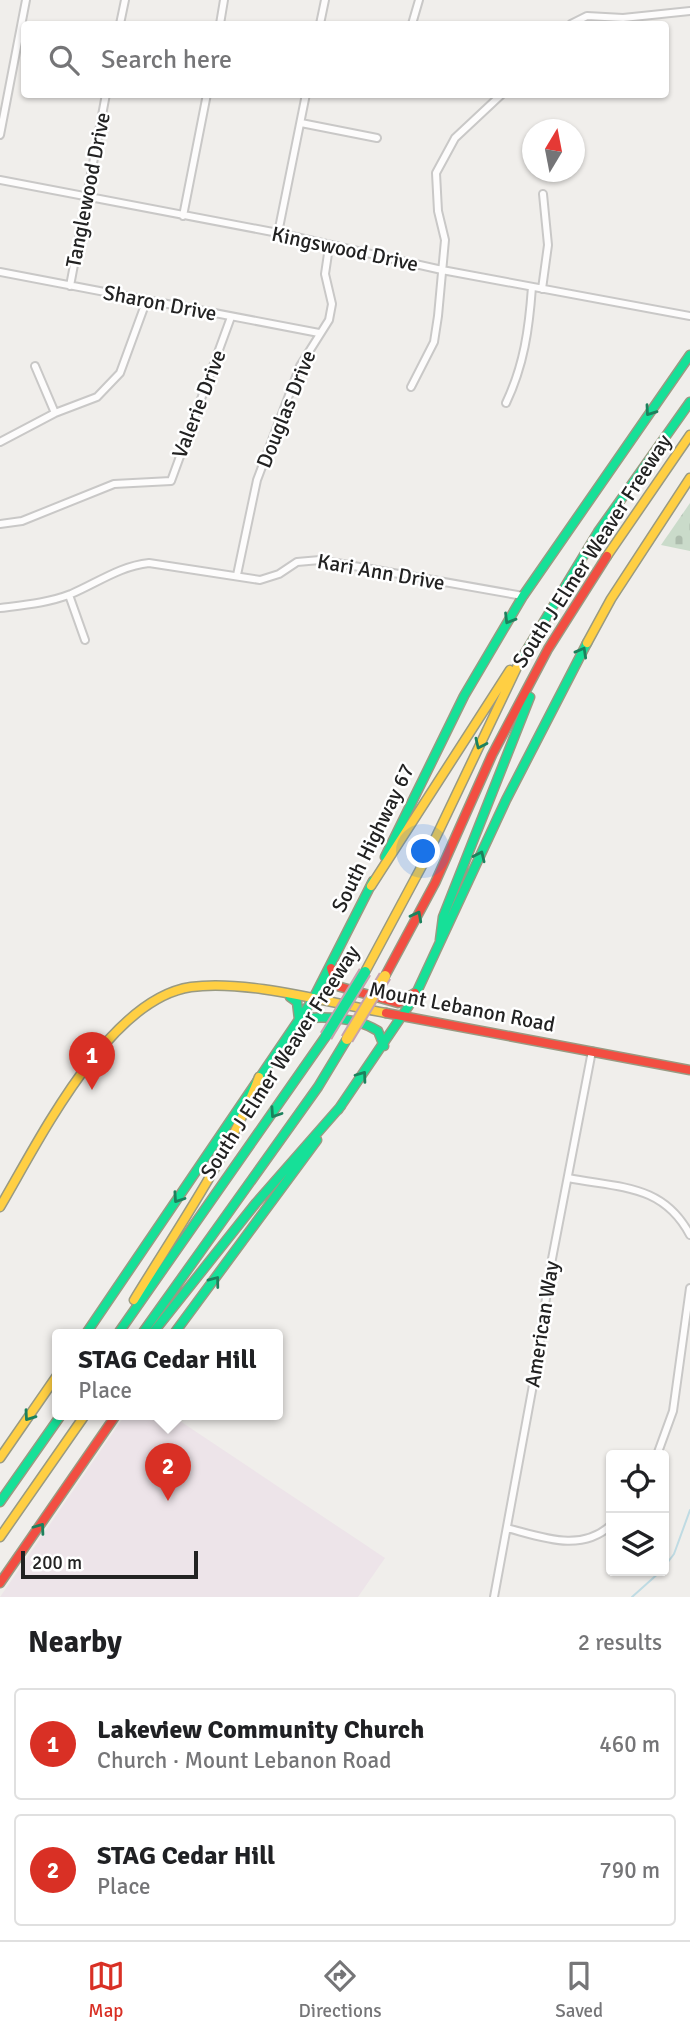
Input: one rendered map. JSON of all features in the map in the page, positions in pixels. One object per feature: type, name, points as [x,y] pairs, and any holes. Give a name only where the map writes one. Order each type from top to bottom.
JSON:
[{"type":"main road","name":"South Highway 67","points":[[89,1329],[313,999],[464,696],[523,596],[690,355]]},
{"type":"main road","name":"South J Elmer Weaver Freeway","points":[[121,1329],[326,1036],[365,972],[424,862],[519,660],[598,532],[690,402]]},
{"type":"main road","name":"South J Elmer Weaver Freeway","points":[[145,1329],[318,1087],[385,976],[435,883],[492,755],[548,649],[625,528],[690,435]]},
{"type":"main road","points":[[178,1329],[250,1234],[384,1046],[416,993],[573,668],[611,599],[690,478]]},
{"type":"main road","points":[[440,940],[443,917],[548,649]]},
{"type":"main road","points":[[371,886],[503,677],[519,660]]},
{"type":"main road","points":[[331,965],[337,986],[398,1003],[416,993]]},
{"type":"main road","name":"Mount Lebanon Road","points":[[0,1207],[99,1048],[128,1017],[155,997],[181,989],[212,985],[313,999],[690,1070]]},
{"type":"main road","points":[[287,995],[296,1002],[299,1018],[323,1016],[374,1028],[381,1035],[384,1046]]},
{"type":"main road","points":[[114,1329],[186,1217],[250,1101],[259,1077]]},
{"type":"main road","points":[[156,1329],[256,1203],[341,1106]]},
{"type":"main road","points":[[0,1458],[52,1383]]},
{"type":"main road","points":[[0,1502],[57,1420]]},
{"type":"main road","points":[[0,1537],[82,1420]]},
{"type":"main road","points":[[0,1583],[113,1420]]},
{"type":"street","points":[[22,21],[26,0]]},
{"type":"street","points":[[121,21],[125,0]]},
{"type":"street","points":[[220,21],[224,0]]},
{"type":"street","points":[[321,21],[325,0]]},
{"type":"street","points":[[413,21],[419,0]]},
{"type":"street","points":[[576,21],[587,16],[623,18],[690,11]]},
{"type":"street","points":[[0,135],[21,26]]},
{"type":"street","name":"Tanglewood Drive","points":[[70,286],[105,98]]},
{"type":"street","points":[[183,216],[206,98]]},
{"type":"street","points":[[278,233],[305,98]]},
{"type":"street","points":[[411,387],[434,342],[445,240],[438,211],[436,173],[455,138],[498,98]]},
{"type":"street","points":[[301,123],[377,138]]},
{"type":"street","name":"Kingswood Drive","points":[[0,180],[278,233],[329,247],[442,270],[690,316]]},
{"type":"street","points":[[542,289],[548,246],[543,194]]},
{"type":"street","name":"Douglas Drive","points":[[237,575],[257,481],[300,366],[331,312],[325,274],[329,247]]},
{"type":"street","name":"Sharon Drive","points":[[0,272],[146,302],[320,333]]},
{"type":"street","points":[[506,403],[515,383],[528,335],[531,287]]},
{"type":"street","points":[[0,442],[55,413],[97,397],[120,373],[146,302]]},
{"type":"street","name":"Valerie Drive","points":[[0,524],[22,521],[114,484],[171,481],[231,317]]},
{"type":"street","points":[[35,366],[55,413]]},
{"type":"street","name":"Kari Ann Drive","points":[[0,608],[43,603],[69,595],[134,565],[149,563],[267,579],[297,562],[320,560],[523,596]]},
{"type":"street","points":[[69,595],[85,640]]},
{"type":"street","name":"American Way","points":[[494,1597],[551,1264],[592,1051]]},
{"type":"street","points":[[568,1178],[659,1198],[672,1207],[690,1235]]},
{"type":"street","points":[[659,1450],[673,1411],[690,1288]]},
{"type":"street","points":[[507,1528],[579,1542],[594,1537],[606,1529]]},
{"type":"shaded area","points":[[122,1420],[178,1420],[385,1558],[358,1597],[0,1597]]},
{"type":"green space","points":[[690,503],[690,551],[661,545]]},
{"type":"waterway","points":[[669,1560],[674,1554],[690,1510]]},
{"type":"waterway","points":[[632,1597],[655,1576]]},
{"type":"traffic: fast","points":[[385,857],[464,696],[523,596],[690,355]]},
{"type":"traffic: fast","points":[[520,661],[598,532],[690,402]]},
{"type":"traffic: fast","points":[[338,1110],[414,998],[506,800],[587,643]]},
{"type":"traffic: fast","points":[[440,940],[443,917],[530,697]]},
{"type":"traffic: fast","points":[[89,1329],[313,999],[373,881]]},
{"type":"traffic: fast","points":[[326,1036],[365,972]]},
{"type":"traffic: fast","points":[[290,997],[297,1002],[299,1019],[329,1018],[360,1023],[378,1031],[384,1046]]},
{"type":"traffic: fast","points":[[121,1329],[326,1036]]},
{"type":"traffic: fast","points":[[145,1329],[318,1087],[347,1039]]},
{"type":"traffic: fast","points":[[156,1329],[256,1203],[341,1106]]},
{"type":"traffic: fast","points":[[177,1329],[317,1140]]},
{"type":"traffic: fast","points":[[0,1502],[57,1420]]},
{"type":"traffic: slow","points":[[607,556],[690,435]]},
{"type":"traffic: slow","points":[[587,643],[611,599],[690,478]]},
{"type":"traffic: slow","points":[[365,972],[424,862],[520,661]]},
{"type":"traffic: slow","points":[[371,886],[510,670]]},
{"type":"traffic: slow","points":[[347,1039],[385,976]]},
{"type":"traffic: slow","points":[[0,1207],[56,1112],[104,1044],[132,1017],[161,997],[191,987],[237,986],[288,993],[386,1013]]},
{"type":"traffic: slow","points":[[134,1300],[234,1134],[259,1077]]},
{"type":"traffic: slow","points":[[0,1458],[52,1383]]},
{"type":"traffic: slow","points":[[0,1537],[82,1420]]},
{"type":"traffic: jam","points":[[385,976],[435,883],[492,755],[548,649],[607,556]]},
{"type":"traffic: jam","points":[[331,968],[337,986],[398,1003],[415,993]]},
{"type":"traffic: jam","points":[[386,1013],[690,1070]]},
{"type":"traffic: jam","points":[[0,1583],[113,1420]]},
{"type":"place","name":"Lakeview Community Church","points":[[92,1090]]},
{"type":"place","name":"STAG Cedar Hill","points":[[168,1501]]}]
